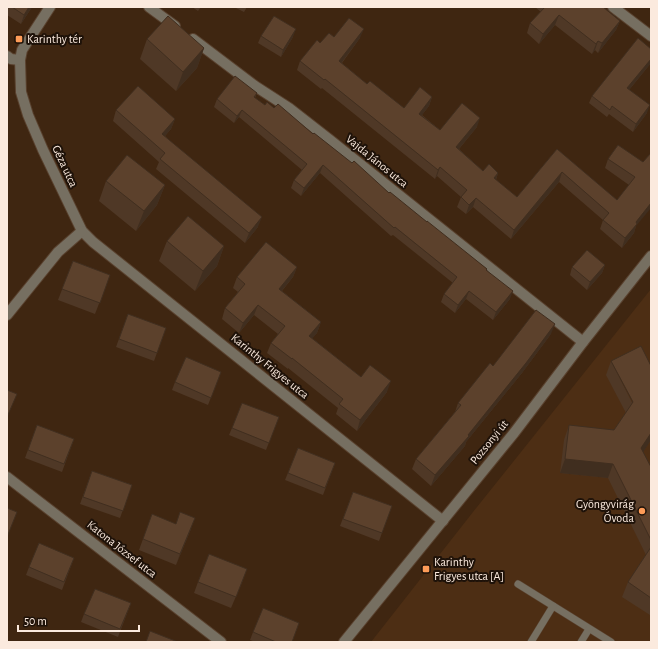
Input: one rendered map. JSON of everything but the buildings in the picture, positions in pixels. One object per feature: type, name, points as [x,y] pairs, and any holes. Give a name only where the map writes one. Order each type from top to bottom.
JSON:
[{"type":"street","name":"Géza utca","points":[[50,7],[22,50],[20,60],[21,92],[28,115],[43,150],[82,231]]},
{"type":"street","name":"Vajda János utca","points":[[149,7],[255,86],[289,108],[583,342]]},
{"type":"street","points":[[613,7],[651,36]]},
{"type":"street","points":[[7,56],[11,59],[20,60]]},
{"type":"street","points":[[7,315],[58,252],[82,231]]},
{"type":"street","name":"Karinthy Frigyes utca","points":[[82,231],[99,247],[443,521]]},
{"type":"street","name":"Pozsonyi út","points":[[344,642],[514,433],[651,256]]},
{"type":"street","name":"Katona József utca","points":[[7,477],[221,642]]},
{"type":"lane","points":[[518,584],[611,642]]},
{"type":"lane","points":[[530,642],[554,606]]},
{"type":"lane","points":[[581,642],[589,629]]},
{"type":"shaded area","points":[[651,289],[651,642],[371,642],[473,512]]},
{"type":"place","name":"Karinthy tér","points":[[19,39]]},
{"type":"place","name":"Gyöngyvirág Óvoda","points":[[642,511]]},
{"type":"place","name":"Karinthy Frigyes utca [A]","points":[[426,569]]}]
